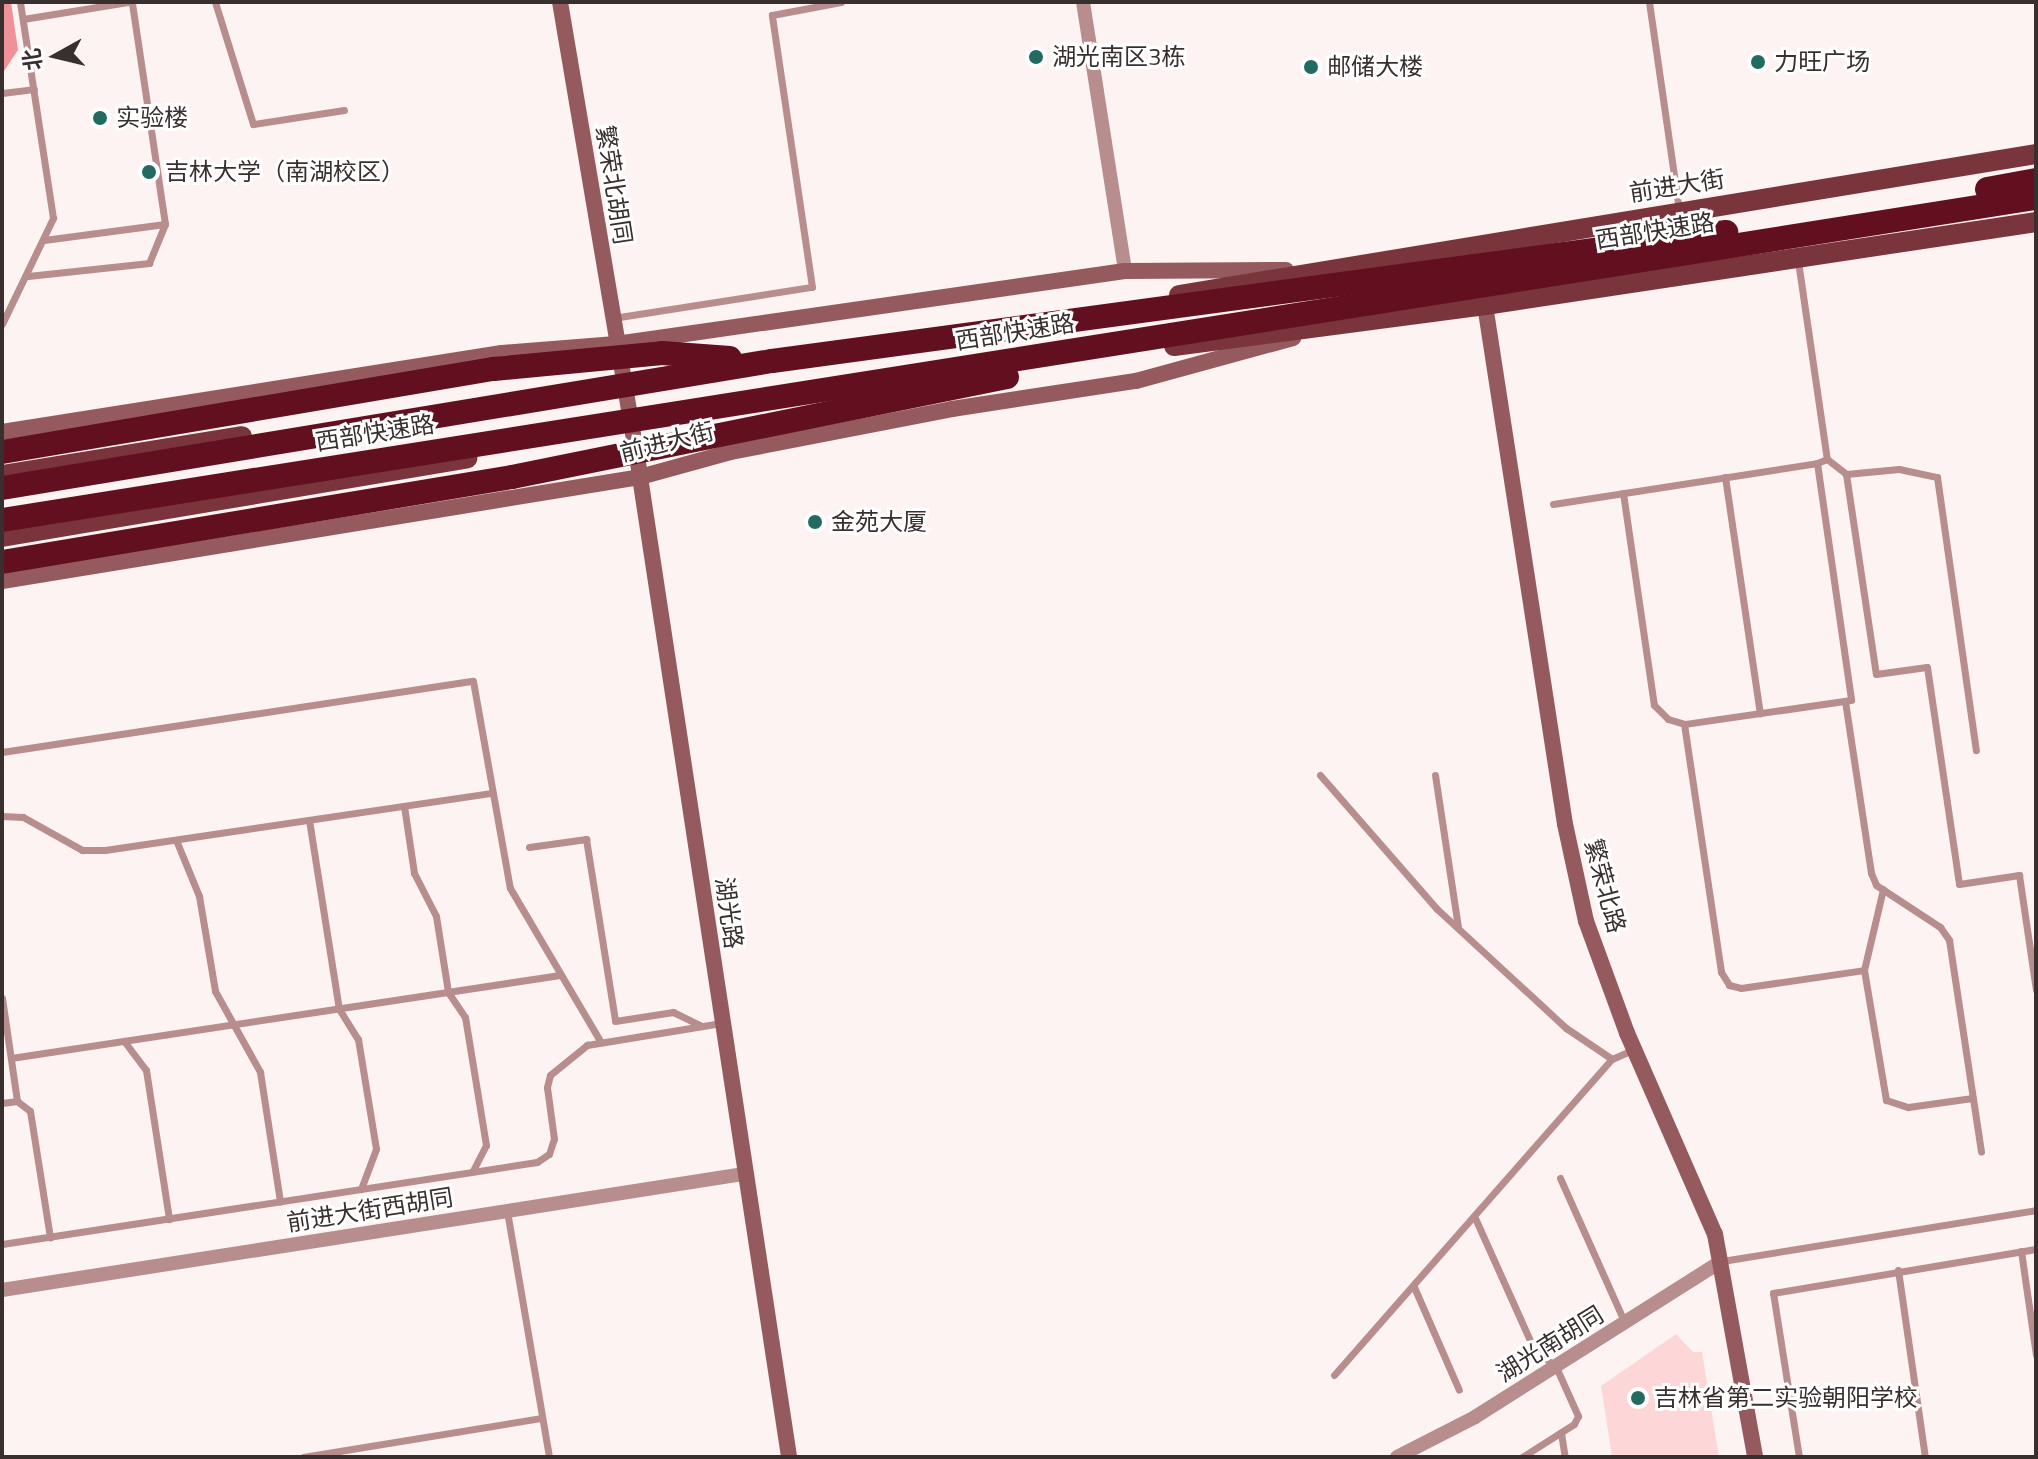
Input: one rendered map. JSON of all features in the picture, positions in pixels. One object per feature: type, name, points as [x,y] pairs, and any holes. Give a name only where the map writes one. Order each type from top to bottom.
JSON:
[{"type":"highway","name":"西部快速路","points":[[2,488],[772,361],[1805,221],[2036,180]]},
{"type":"highway","name":"西部快速路","points":[[2,520],[2036,198]]},
{"type":"highway","points":[[2,562],[512,477],[1016,375],[1200,331]]},
{"type":"highway","points":[[2,452],[494,369],[662,353],[772,361]]},
{"type":"main road","name":"繁荣北胡同","points":[[560,2],[621,376]]},
{"type":"main road","name":"前进大街","points":[[2,475],[621,376],[1327,270],[2036,154]]},
{"type":"main road","name":"前进大街","points":[[2,537],[1019,368],[1485,305],[2036,222]]},
{"type":"main road","name":"前进大街","points":[[2,432],[502,353],[616,344],[1125,271],[1327,270]]},
{"type":"main road","name":"繁荣北路","points":[[1485,305],[1565,824],[1586,921],[1634,1049],[1703,1203],[1722,1261],[1755,1457]]},
{"type":"main road","name":"前进大街","points":[[2,581],[640,477],[731,452],[937,412],[1136,381],[1338,325]]},
{"type":"main road","name":"湖光路","points":[[621,376],[640,477],[789,1457]]},
{"type":"street","points":[[1083,2],[1125,271]]},
{"type":"street","name":"前进大街西胡同","points":[[2,1290],[744,1174]]},
{"type":"street","name":"湖光南胡同","points":[[1397,1457],[1556,1367],[1722,1261]]},
{"type":"lane","points":[[2,324],[28,276],[53,218],[20,2]]},
{"type":"lane","points":[[23,19],[130,2],[165,224],[149,263],[28,276]]},
{"type":"lane","points":[[215,2],[253,124],[344,110]]},
{"type":"lane","points":[[611,318],[812,287],[772,15],[841,2]]},
{"type":"lane","points":[[1649,2],[1680,212]]},
{"type":"lane","points":[[2,93],[34,89]]},
{"type":"lane","points":[[44,240],[165,224]]},
{"type":"lane","points":[[1797,258],[1827,459],[1846,474],[1876,674],[1927,667],[1959,884],[2019,875],[2036,990]]},
{"type":"lane","points":[[1553,504],[1827,459]]},
{"type":"lane","points":[[1623,493],[1654,705],[1684,724],[1845,701],[1851,700],[1817,463]]},
{"type":"lane","points":[[1846,474],[1899,469],[1937,477],[1976,750]]},
{"type":"lane","points":[[1725,477],[1760,713]]},
{"type":"lane","points":[[2,752],[473,681],[510,888],[600,1041]]},
{"type":"lane","points":[[1845,701],[1871,873],[1883,889],[1940,927],[1949,940],[1981,1152]]},
{"type":"lane","points":[[1684,724],[1721,972],[1729,985],[1741,988],[1864,970]]},
{"type":"lane","points":[[1320,775],[1459,930],[1566,1028],[1612,1059]]},
{"type":"lane","points":[[1435,775],[1459,930]]},
{"type":"lane","points":[[2,816],[23,817],[82,850],[176,840],[492,793]]},
{"type":"lane","points":[[404,806],[414,873],[436,916],[448,992],[465,1017],[486,1145],[472,1172]]},
{"type":"lane","points":[[309,820],[339,1009],[358,1039],[376,1149],[361,1189]]},
{"type":"lane","points":[[529,847],[586,839],[615,1021],[673,1012],[702,1026]]},
{"type":"lane","points":[[176,840],[199,896],[215,991],[260,1072],[280,1201]]},
{"type":"lane","points":[[1883,889],[1864,970],[1886,1100],[1908,1107],[1972,1098]]},
{"type":"lane","points":[[11,1058],[560,975]]},
{"type":"lane","points":[[2,998],[17,1101],[30,1111],[50,1237]]},
{"type":"lane","points":[[2,1244],[537,1162],[549,1154],[554,1139],[547,1087],[550,1075],[600,1041],[721,1023]]},
{"type":"lane","points":[[124,1041],[146,1070],[169,1219]]},
{"type":"lane","points":[[1334,1375],[1612,1059],[1634,1049]]},
{"type":"lane","points":[[2,1103],[17,1101]]},
{"type":"lane","points":[[1560,1178],[1625,1323]]},
{"type":"lane","points":[[1722,1261],[2036,1210]]},
{"type":"lane","points":[[507,1211],[549,1457]]},
{"type":"lane","points":[[1475,1218],[1534,1349],[1556,1367],[1578,1416],[1561,1433],[1522,1457]]},
{"type":"lane","points":[[1799,1457],[1773,1293],[2036,1249]]},
{"type":"lane","points":[[2021,1251],[2036,1355]]},
{"type":"lane","points":[[1898,1270],[1925,1457]]},
{"type":"lane","points":[[1414,1287],[1459,1390]]},
{"type":"lane","points":[[303,1457],[542,1418]]},
{"type":"lane","points":[[1561,1433],[1565,1457]]},
{"type":"shaded area","points":[[2,2],[11,2],[18,50],[2,74]]},
{"type":"shaded area","points":[[1676,1334],[1693,1352],[1702,1352],[1719,1457],[1612,1457],[1601,1386]]},
{"type":"place","name":"湖光南区3栋","points":[[1036,57]]},
{"type":"place","name":"力旺广场","points":[[1758,62]]},
{"type":"place","name":"邮储大楼","points":[[1311,67]]},
{"type":"place","name":"实验楼","points":[[100,118]]},
{"type":"place","name":"吉林大学（南湖校区）","points":[[149,172]]},
{"type":"place","name":"金苑大厦","points":[[815,522]]},
{"type":"place","name":"吉林省第二实验朝阳学校","points":[[1638,1398]]}]
